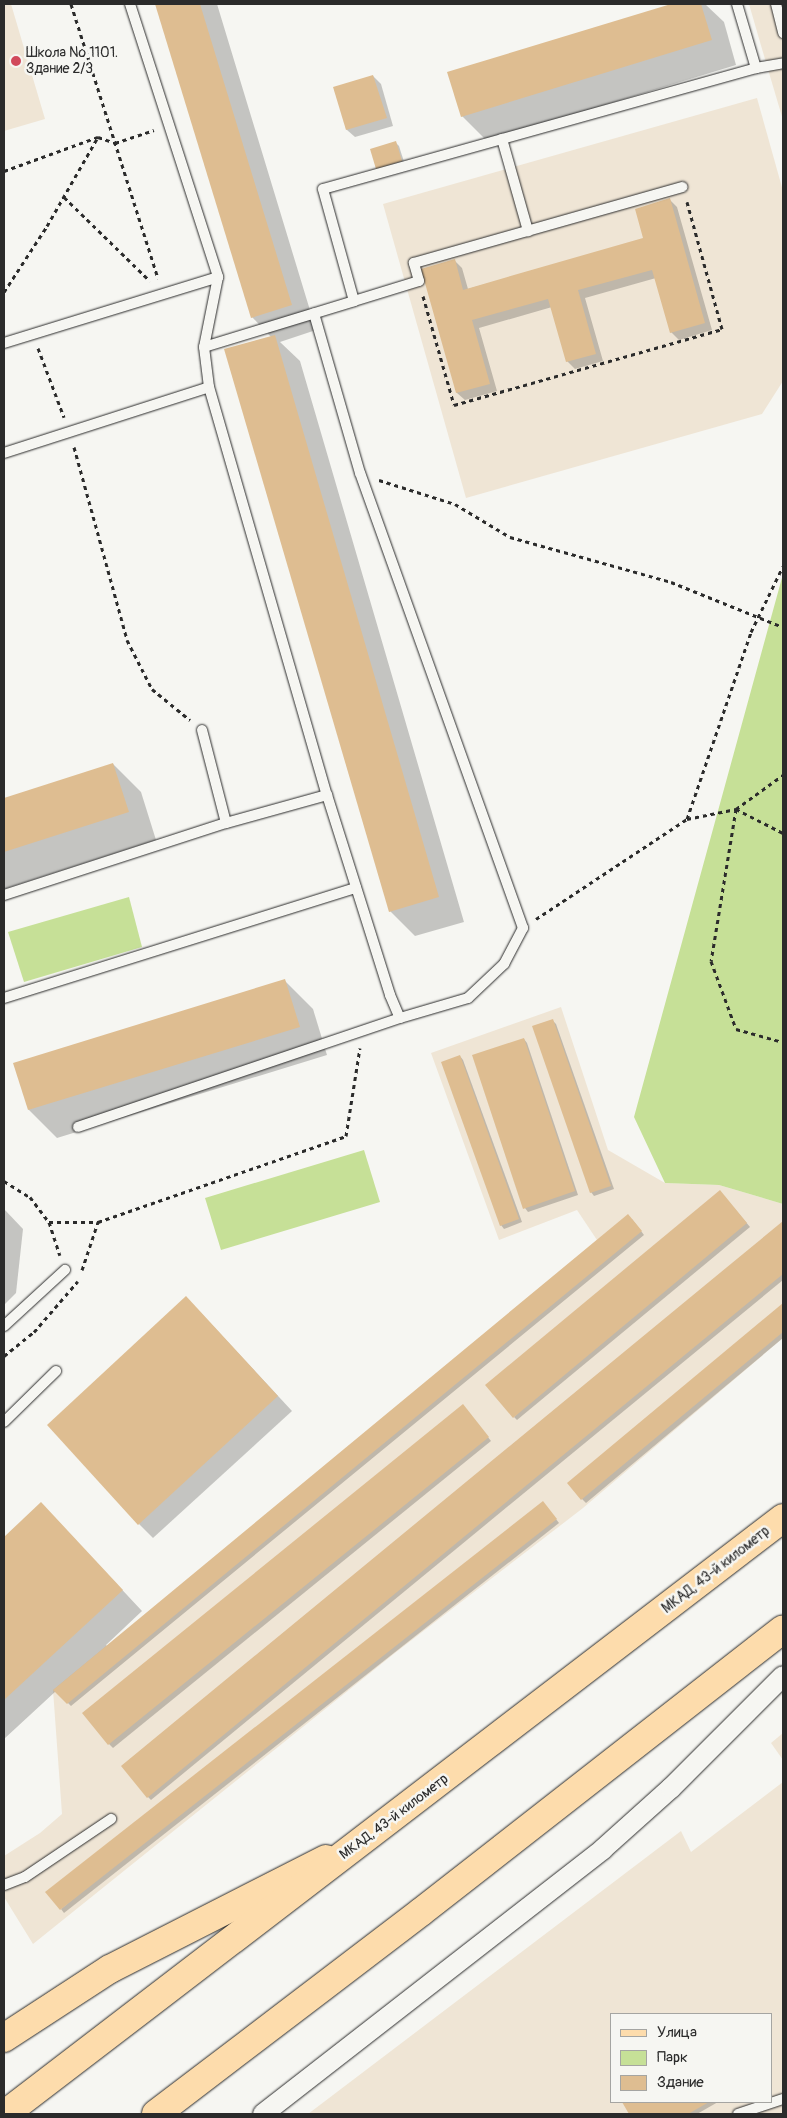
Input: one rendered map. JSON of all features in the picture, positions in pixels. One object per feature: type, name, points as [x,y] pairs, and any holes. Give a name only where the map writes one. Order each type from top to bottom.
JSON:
[{"type":"main road","name":"МКАД, 43-й километр","points":[[5,2114],[783,1518]]},
{"type":"main road","points":[[156,2114],[421,1912],[783,1629]]},
{"type":"main road","points":[[4,2038],[110,1969],[365,1839]]},
{"type":"street","points":[[263,2114],[603,1849],[671,1788],[783,1676]]},
{"type":"lane","points":[[130,4],[218,277],[204,347],[209,388],[327,795],[390,996],[400,1018]]},
{"type":"lane","points":[[737,4],[756,68]]},
{"type":"lane","points":[[776,4],[783,33]]},
{"type":"lane","points":[[354,301],[324,189],[756,68],[783,63]]},
{"type":"lane","points":[[502,139],[528,231]]},
{"type":"lane","points":[[204,347],[419,281],[414,263],[682,187]]},
{"type":"lane","points":[[4,343],[218,277]]},
{"type":"lane","points":[[78,1127],[363,1030],[468,998],[504,964],[523,928],[360,474],[314,314]]},
{"type":"lane","points":[[4,453],[209,388]]},
{"type":"lane","points":[[202,730],[226,823]]},
{"type":"lane","points":[[4,895],[226,823],[327,795]]},
{"type":"lane","points":[[4,998],[356,888]]},
{"type":"lane","points":[[4,1326],[65,1270]]},
{"type":"lane","points":[[4,1422],[56,1371]]},
{"type":"lane","points":[[4,1885],[25,1877],[111,1819]]},
{"type":"lane","points":[[738,2114],[771,2103]]},
{"type":"path","points":[[71,4],[162,294]]},
{"type":"path","points":[[4,171],[98,137],[115,143],[169,125]]},
{"type":"path","points":[[4,292],[64,197],[98,137]]},
{"type":"path","points":[[419,281],[454,405],[722,328],[682,187]]},
{"type":"path","points":[[64,197],[162,294]]},
{"type":"path","points":[[32,334],[69,432],[126,640],[152,689],[202,730]]},
{"type":"path","points":[[360,474],[455,504],[510,537],[671,582],[783,626]]},
{"type":"path","points":[[687,819],[751,632],[783,566]]},
{"type":"path","points":[[523,928],[687,819],[736,809],[783,775]]},
{"type":"path","points":[[736,809],[783,833]]},
{"type":"path","points":[[736,809],[712,961],[736,1030],[783,1042]]},
{"type":"path","points":[[50,1222],[98,1222],[346,1136],[363,1030]]},
{"type":"path","points":[[4,1181],[30,1197],[50,1222],[65,1270]]},
{"type":"shaded area","name":"Школа № 1101. Здание 2/3","points":[[4,4],[11,4],[45,119],[4,131]]},
{"type":"shaded area","points":[[749,4],[783,4],[783,120],[767,66]]},
{"type":"shaded area","points":[[757,98],[783,191],[783,381],[762,414],[466,498],[383,204]]},
{"type":"shaded area","points":[[561,1007],[608,1150],[665,1183],[719,1185],[783,1204],[783,1338],[583,1508],[395,1653],[33,1944],[4,1897],[4,1856],[40,1833],[62,1814],[53,1690],[597,1240],[577,1210],[499,1240],[431,1053]]},
{"type":"shaded area","points":[[783,1733],[783,1760],[771,1743]]},
{"type":"shaded area","points":[[783,1782],[783,2114],[308,2114],[681,1831],[691,1852]]},
{"type":"green space","points":[[783,574],[783,1204],[719,1185],[665,1183],[634,1117]]},
{"type":"green space","points":[[129,897],[142,947],[24,982],[8,932]]},
{"type":"green space","points":[[364,1150],[380,1202],[221,1250],[205,1198]]},
{"type":"building","points":[[155,4],[200,4],[292,305],[251,318]]},
{"type":"building","points":[[671,4],[701,4],[712,40],[461,117],[447,72]]},
{"type":"building","points":[[373,75],[387,118],[346,130],[333,87]]},
{"type":"building","points":[[396,141],[402,161],[376,169],[370,149]]},
{"type":"building","points":[[670,198],[705,323],[670,333],[652,270],[578,290],[596,354],[566,362],[548,299],[472,320],[490,384],[456,393],[421,269],[455,259],[463,290],[643,238],[635,209]]},
{"type":"building","points":[[275,335],[439,897],[389,912],[224,349]]},
{"type":"building","points":[[113,763],[129,812],[4,852],[4,798]]},
{"type":"building","points":[[285,979],[300,1027],[28,1110],[13,1063]]},
{"type":"building","points":[[553,1019],[611,1186],[590,1193],[532,1026]]},
{"type":"building","points":[[524,1038],[575,1191],[523,1209],[472,1055]]},
{"type":"building","points":[[460,1055],[519,1219],[500,1226],[441,1062]]},
{"type":"building","points":[[720,1190],[747,1223],[513,1418],[485,1385]]},
{"type":"building","points":[[628,1214],[642,1231],[67,1704],[53,1690]]},
{"type":"building","points":[[783,1221],[783,1274],[147,1798],[121,1766]]},
{"type":"building","points":[[186,1296],[278,1396],[138,1525],[47,1425]]},
{"type":"building","points":[[783,1303],[783,1332],[581,1500],[567,1483]]},
{"type":"building","points":[[463,1404],[489,1437],[108,1745],[82,1713]]},
{"type":"building","points":[[543,1501],[557,1519],[60,1910],[45,1892]]},
{"type":"building","points":[[41,1502],[123,1590],[4,1700],[4,1537]]},
{"type":"building","points":[[623,2103],[707,2103],[688,2114],[629,2114]]},
{"type":"place","name":"Школа № 1101. Здание 2/3","points":[[16,61]]}]
